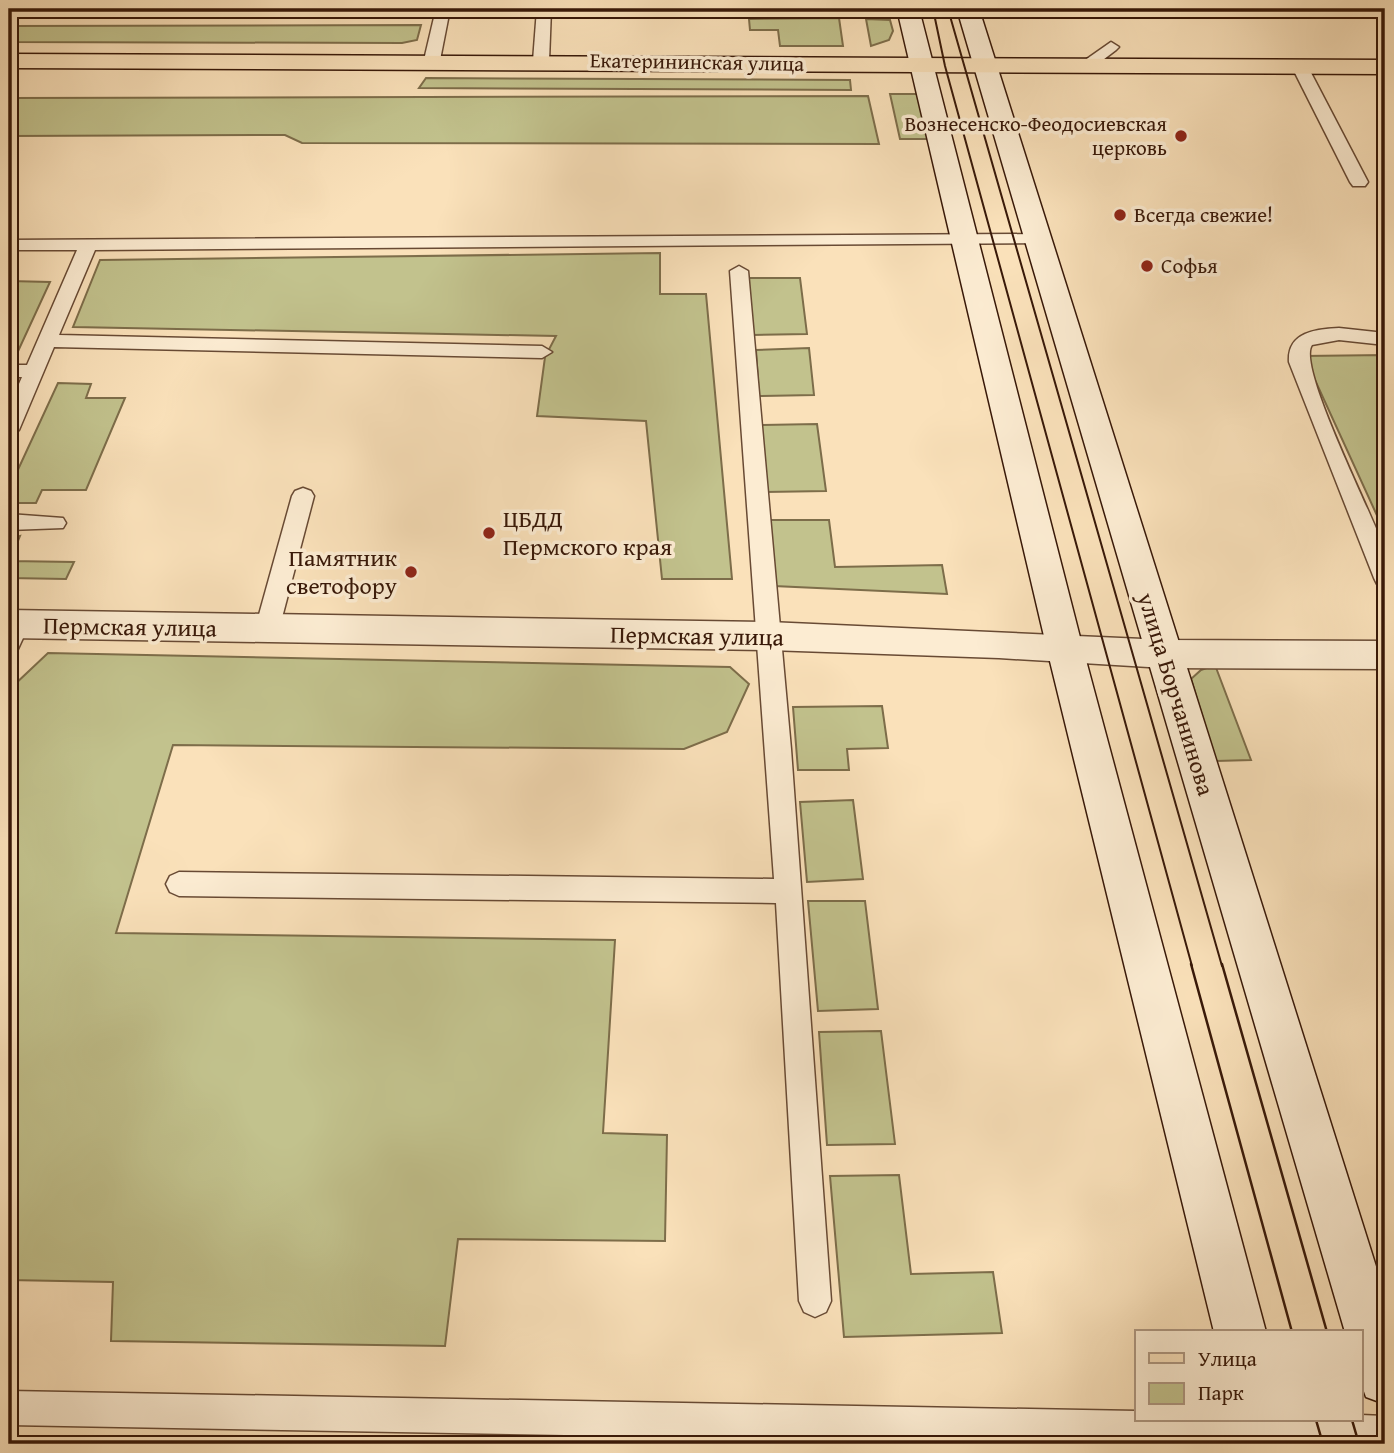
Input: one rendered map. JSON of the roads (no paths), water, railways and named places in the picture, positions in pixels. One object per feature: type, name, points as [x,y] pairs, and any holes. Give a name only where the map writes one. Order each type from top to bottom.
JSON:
[{"type":"main road","points":[[908,9],[920,66],[967,239],[1065,649],[1239,1330]]},
{"type":"main road","name":"улица Борчанинова","points":[[968,9],[1385,1378]]},
{"type":"main road","name":"Екатерининская улица","points":[[9,61],[432,60],[920,66],[1385,67]]},
{"type":"main road","name":"Пермская улица","points":[[12,632],[267,629],[769,636],[1164,654],[1385,655]]},
{"type":"lane","points":[[432,60],[443,9]]},
{"type":"lane","points":[[541,61],[544,9]]},
{"type":"lane","points":[[1086,66],[1111,47]]},
{"type":"lane","points":[[1300,67],[1359,182]]},
{"type":"lane","points":[[9,245],[1038,239]]},
{"type":"lane","points":[[9,430],[89,245]]},
{"type":"lane","points":[[739,271],[769,636],[815,1301]]},
{"type":"lane","points":[[1385,339],[1348,334],[1315,335],[1306,340],[1300,348],[1299,358],[1306,386],[1385,578]]},
{"type":"lane","points":[[47,341],[542,352]]},
{"type":"lane","points":[[9,371],[34,371]]},
{"type":"lane","points":[[267,629],[303,496]]},
{"type":"lane","points":[[9,522],[55,523]]},
{"type":"lane","points":[[179,884],[786,891]]},
{"type":"lane","points":[[9,1408],[1385,1433]]},
{"type":"tram line","points":[[933,9],[945,66],[1192,966]]},
{"type":"tram line","points":[[948,9],[1222,966]]},
{"type":"tram line","points":[[1191,964],[1291,1330]]},
{"type":"tram line","points":[[1222,964],[1326,1330]]},
{"type":"tram line","points":[[1317,1422],[1323,1444]]},
{"type":"tram line","points":[[1353,1422],[1359,1444]]},
{"type":"place","name":"Вознесенско-Феодосиевская церковь","points":[[1181,136]]},
{"type":"place","name":"Всегда свежие!","points":[[1120,215]]},
{"type":"place","name":"Софья","points":[[1147,266]]},
{"type":"place","name":"ЦБДД Пермского края","points":[[489,533]]},
{"type":"place","name":"Памятник светофору","points":[[411,572]]}]
